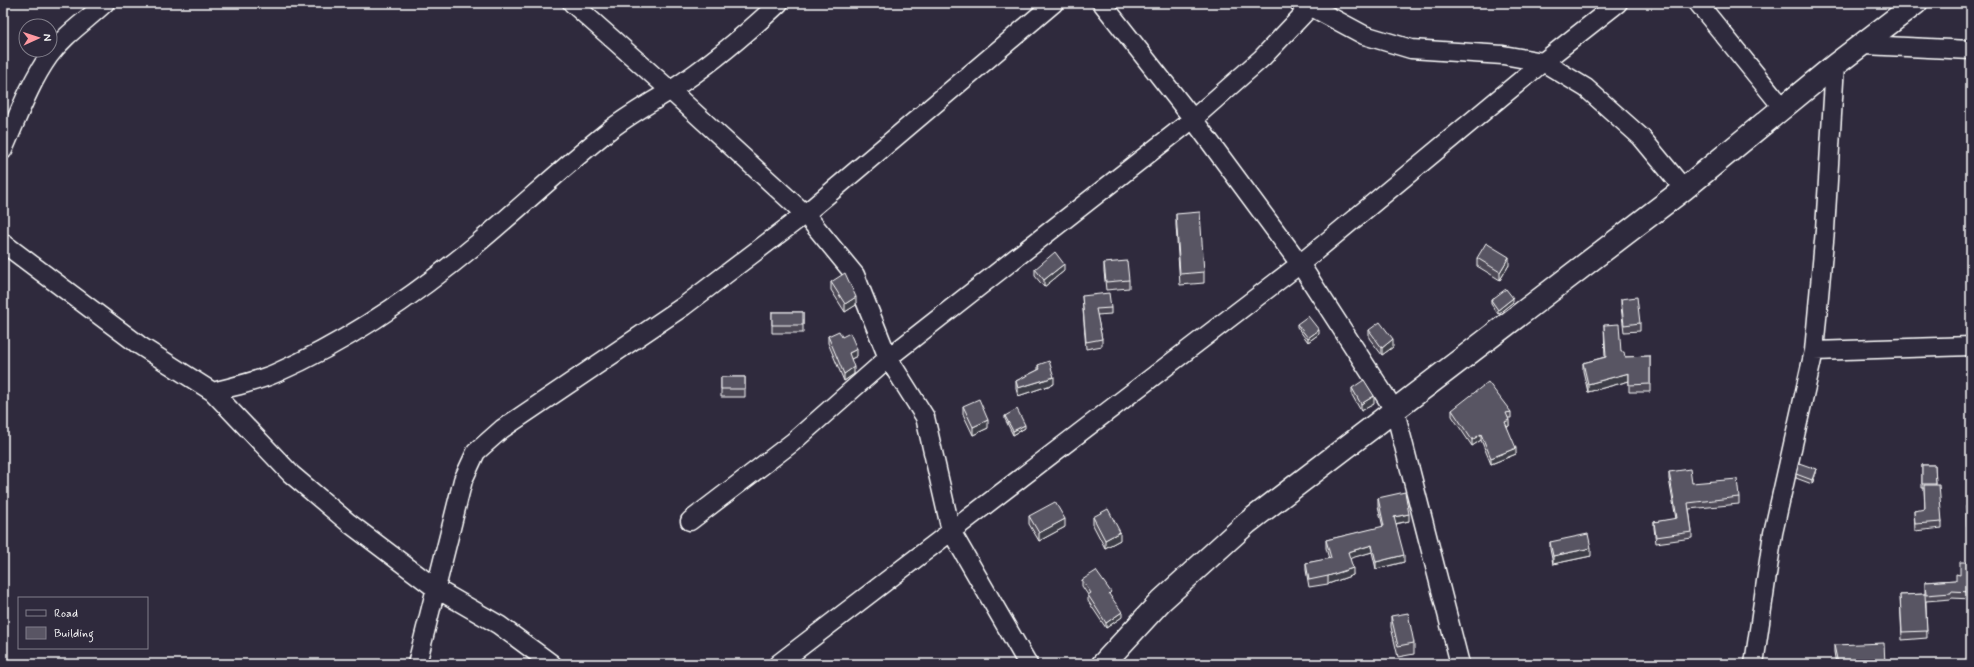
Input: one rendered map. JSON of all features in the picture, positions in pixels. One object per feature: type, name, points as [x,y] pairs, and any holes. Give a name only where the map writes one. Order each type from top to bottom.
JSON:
[{"type":"highway","points":[[1103,664],[1161,601],[1247,523],[1684,189],[1835,65],[1864,45],[1916,3]]},
{"type":"street","points":[[3,150],[24,101],[49,56],[75,28],[104,3]]},
{"type":"street","points":[[572,3],[805,214],[855,275],[888,358],[925,417],[951,531],[1028,664]]},
{"type":"street","points":[[213,392],[275,374],[332,346],[397,305],[477,244],[564,167],[626,117],[670,91],[737,42],[779,3]]},
{"type":"street","points":[[417,664],[463,480],[476,452],[502,429],[684,306],[805,214],[1054,3]]},
{"type":"street","points":[[1102,3],[1194,119],[1300,264],[1395,411],[1460,664]]},
{"type":"street","points":[[778,664],[1300,264],[1543,62],[1618,3]]},
{"type":"street","points":[[1698,3],[1783,108]]},
{"type":"street","points":[[690,521],[793,442],[888,358],[1194,119],[1262,58],[1307,4],[1364,35],[1411,49],[1503,55],[1543,62],[1586,88],[1641,137],[1684,189]]},
{"type":"street","points":[[1864,45],[1971,50]]},
{"type":"street","points":[[1754,664],[1773,533],[1814,351],[1825,230],[1835,65]]},
{"type":"street","points":[[3,243],[139,345],[213,392],[291,474],[349,523],[435,588],[499,625],[552,664]]},
{"type":"street","points":[[1814,351],[1971,346]]},
{"type":"building","points":[[1200,212],[1204,272],[1180,274],[1176,214]]},
{"type":"building","points":[[1486,243],[1509,257],[1500,272],[1477,258]]},
{"type":"building","points":[[1055,252],[1064,264],[1044,280],[1035,269]]},
{"type":"building","points":[[1127,261],[1129,280],[1106,282],[1104,263]]},
{"type":"building","points":[[845,273],[856,297],[845,304],[831,282]]},
{"type":"building","points":[[1506,289],[1513,298],[1498,310],[1491,300]]},
{"type":"building","points":[[1109,293],[1111,308],[1096,309],[1102,339],[1086,342],[1082,296]]},
{"type":"building","points":[[1637,297],[1640,323],[1624,325],[1621,299]]},
{"type":"building","points":[[772,312],[803,312],[803,325],[772,325]]},
{"type":"building","points":[[1308,316],[1319,330],[1308,338],[1297,324]]},
{"type":"building","points":[[1380,322],[1393,339],[1382,348],[1369,330]]},
{"type":"building","points":[[1619,324],[1621,352],[1624,352],[1625,357],[1650,356],[1650,384],[1629,385],[1629,373],[1588,384],[1583,363],[1606,357],[1604,325]]},
{"type":"building","points":[[839,331],[842,337],[850,333],[857,349],[849,353],[854,367],[844,374],[828,336]]},
{"type":"building","points":[[1049,361],[1054,377],[1018,388],[1016,381],[1040,369],[1038,365]]},
{"type":"building","points":[[721,377],[745,377],[745,389],[721,389]]},
{"type":"building","points":[[1364,380],[1374,396],[1361,404],[1352,388]]},
{"type":"building","points":[[1488,382],[1511,412],[1506,413],[1509,420],[1505,422],[1516,448],[1491,458],[1481,434],[1472,440],[1452,410]]},
{"type":"building","points":[[979,399],[988,420],[973,427],[963,406]]},
{"type":"building","points":[[1017,409],[1025,425],[1013,431],[1005,416]]},
{"type":"building","points":[[1799,463],[1816,469],[1812,480],[1796,474]]},
{"type":"building","points":[[1922,465],[1935,465],[1936,484],[1922,484]]},
{"type":"building","points":[[1690,469],[1692,483],[1737,479],[1739,497],[1688,503],[1692,532],[1656,537],[1654,522],[1677,518],[1669,472]]},
{"type":"building","points":[[1924,485],[1939,485],[1942,522],[1915,524],[1914,511],[1925,509]]},
{"type":"building","points":[[1405,492],[1409,514],[1394,517],[1404,555],[1376,562],[1372,545],[1348,552],[1353,568],[1309,580],[1306,563],[1331,558],[1326,540],[1384,526],[1378,498]]},
{"type":"building","points":[[1055,502],[1065,519],[1039,533],[1029,516]]},
{"type":"building","points":[[1966,506],[1971,506],[1971,518],[1967,518]]},
{"type":"building","points":[[1108,509],[1120,532],[1105,540],[1093,517]]},
{"type":"building","points":[[1588,534],[1591,548],[1553,556],[1550,542]]},
{"type":"building","points":[[1960,562],[1971,562],[1971,592],[1951,591],[1951,593],[1926,595],[1925,582],[1956,580],[1956,574],[1960,575]]},
{"type":"building","points":[[1096,571],[1111,592],[1109,594],[1122,612],[1106,623],[1088,595],[1091,593],[1082,580]]},
{"type":"building","points":[[1925,594],[1927,631],[1902,632],[1900,595]]},
{"type":"building","points":[[1408,613],[1414,643],[1398,646],[1391,616]]},
{"type":"building","points":[[1884,643],[1885,664],[1838,664],[1834,645]]}]
